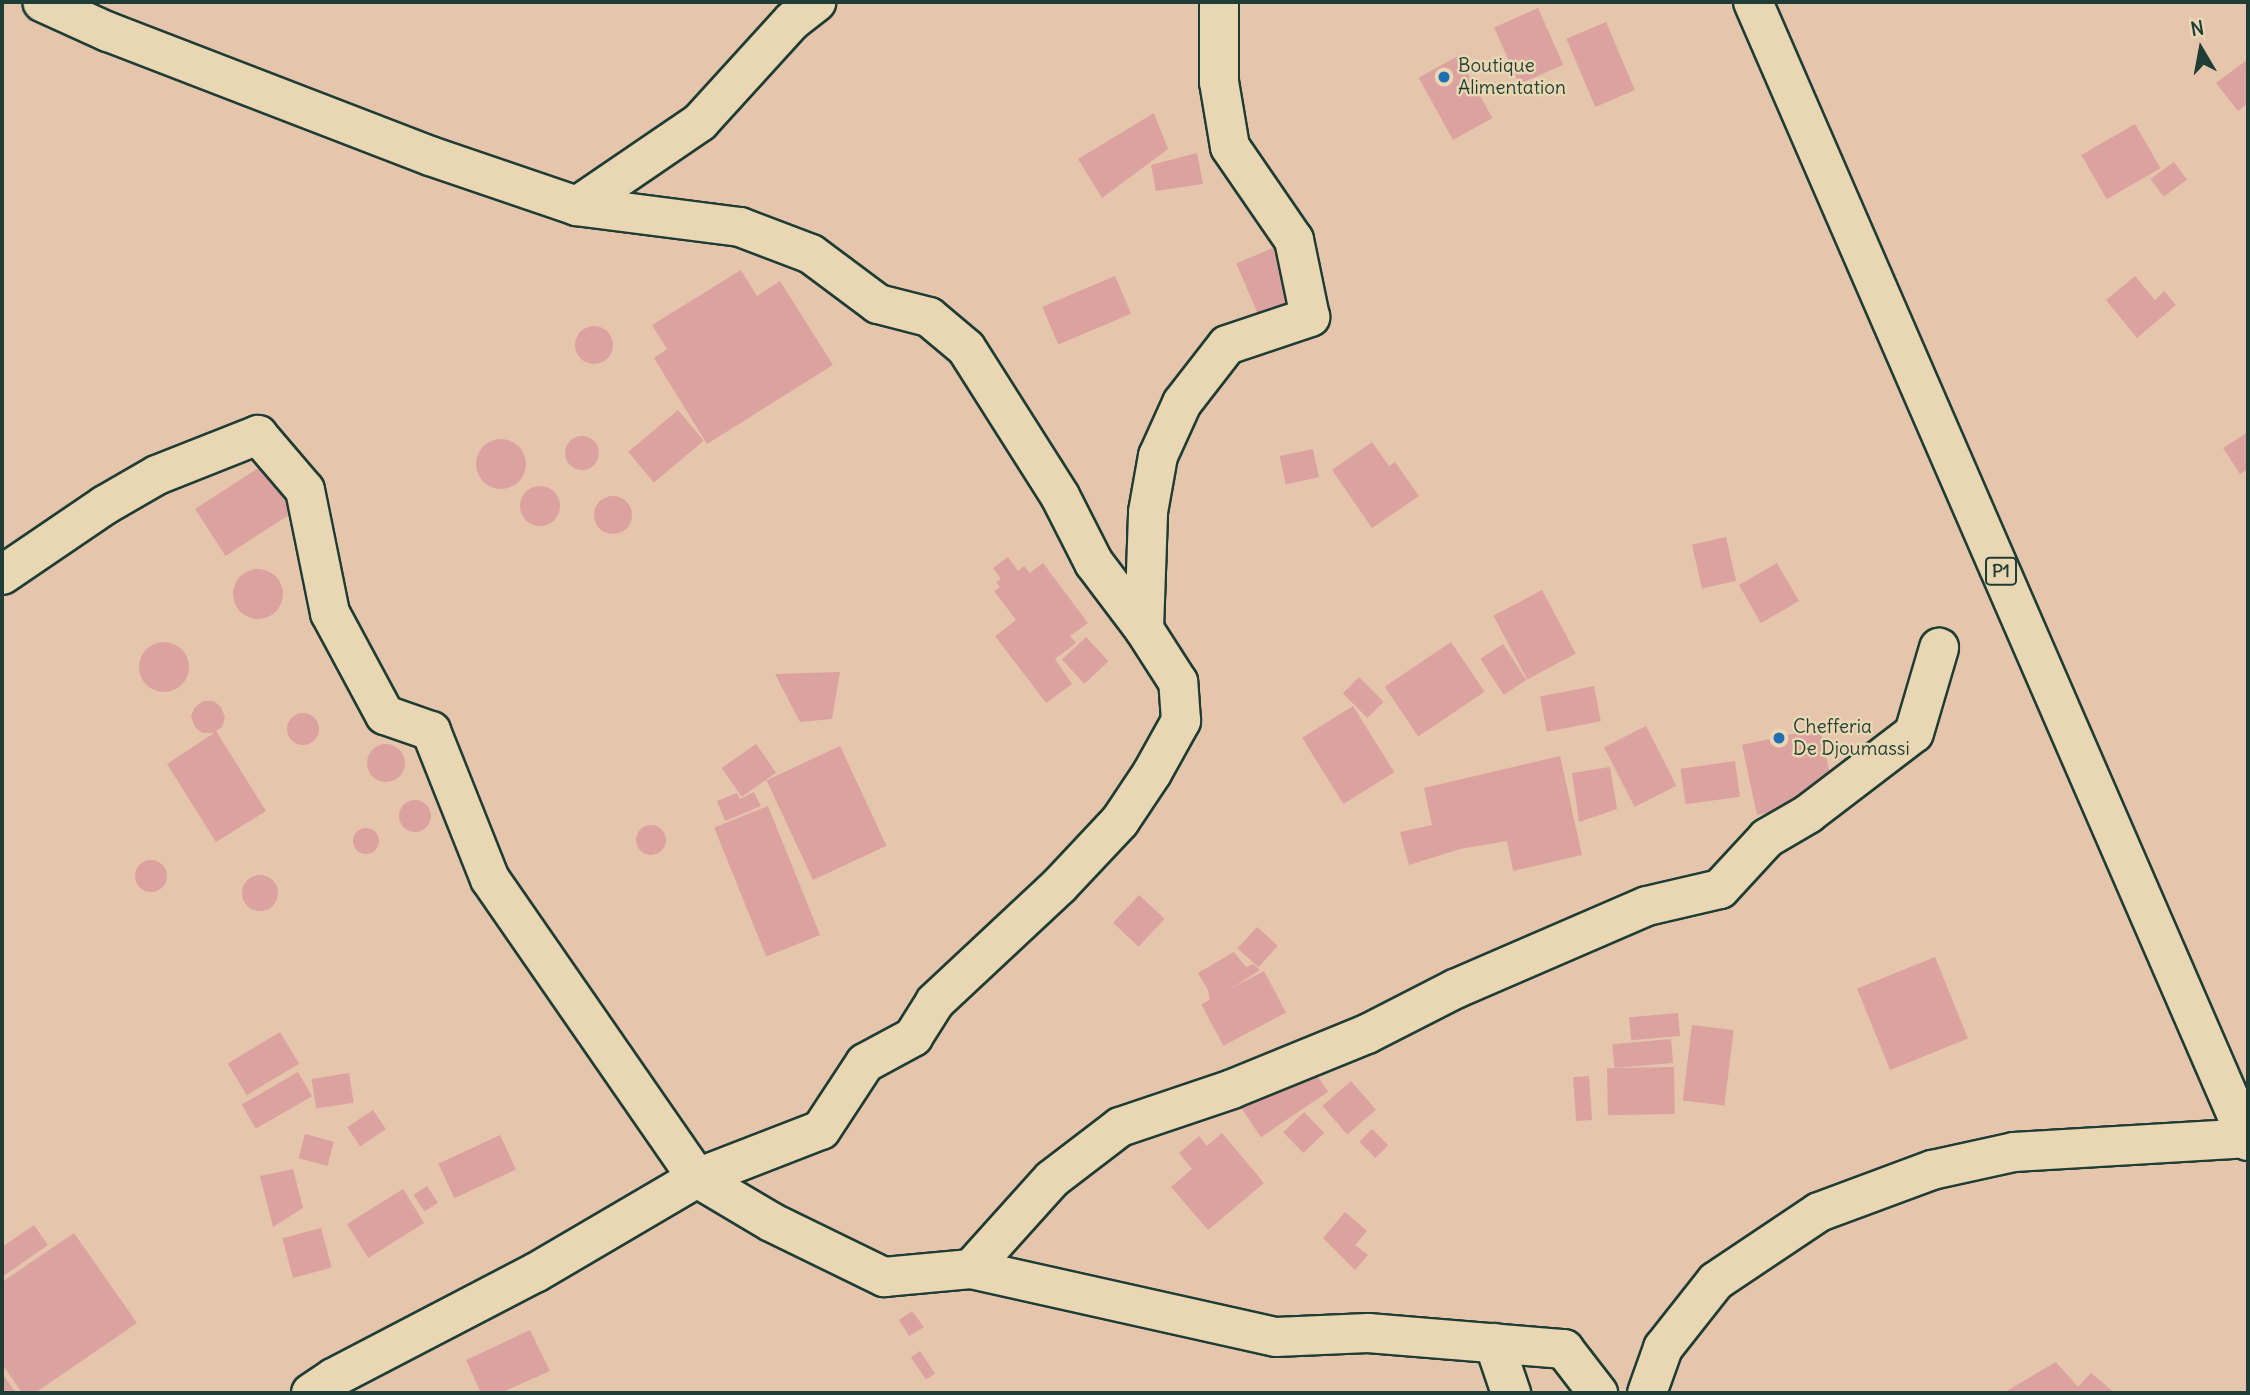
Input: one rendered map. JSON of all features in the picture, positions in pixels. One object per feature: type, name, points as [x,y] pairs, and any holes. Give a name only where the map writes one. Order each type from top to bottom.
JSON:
[{"type":"street","points":[[43,2],[108,32],[430,156],[577,206],[740,227],[811,254],[878,304],[929,317],[966,348],[1060,496],[1094,563],[1144,629],[1178,682],[1181,721],[1153,773],[1120,821],[1059,886],[934,1002],[913,1037],[865,1063],[821,1130],[697,1178],[535,1273],[333,1378],[311,1393]]},
{"type":"street","points":[[577,206],[700,122],[792,21],[816,2]]},
{"type":"street","points":[[1144,629],[1148,512],[1158,456],[1182,403],[1227,345],[1310,317],[1294,240],[1230,147],[1219,82],[1219,2]]},
{"type":"street","name":"P1","points":[[1753,2],[2248,1139]]},
{"type":"street","points":[[2,575],[105,505],[157,475],[258,435],[305,490],[330,613],[385,715],[431,731],[490,879],[697,1178],[771,1222],[884,1278],[971,1269],[1276,1337],[1368,1333],[1564,1349],[1598,1393]]},
{"type":"street","points":[[971,1269],[1052,1179],[1120,1127],[1231,1089],[1367,1034],[1455,989],[1647,906],[1720,889],[1767,838],[1808,814],[1914,733],[1939,648]]},
{"type":"street","points":[[1647,1393],[1663,1348],[1716,1281],[1819,1212],[1932,1170],[2014,1152],[2248,1139]]},
{"type":"street","points":[[1494,1343],[1511,1393]]},
{"type":"building","points":[[1538,8],[1563,65],[1519,84],[1494,28]]},
{"type":"building","points":[[1606,22],[1635,90],[1595,107],[1566,39]]},
{"type":"building","points":[[1458,56],[1492,118],[1453,140],[1419,78]]},
{"type":"building","points":[[2248,59],[2248,103],[2238,111],[2216,83]]},
{"type":"building","points":[[1154,113],[1168,149],[1102,198],[1078,159]]},
{"type":"building","points":[[2135,124],[2160,168],[2107,199],[2081,155]]},
{"type":"building","points":[[1197,153],[1203,184],[1156,191],[1151,165]]},
{"type":"building","points":[[2174,162],[2187,180],[2163,197],[2151,179]]},
{"type":"building","points":[[1275,247],[1298,300],[1259,317],[1236,263]]},
{"type":"building","points":[[741,270],[757,296],[780,281],[833,365],[707,444],[654,358],[667,349],[652,325]]},
{"type":"building","points":[[1115,276],[1131,314],[1058,345],[1042,307]]},
{"type":"building","points":[[2135,276],[2155,300],[2164,291],[2176,305],[2137,338],[2106,300]]},
{"type":"building","points":[[594,326],[607,332],[613,345],[607,358],[594,364],[581,358],[575,345],[581,332]]},
{"type":"building","points":[[678,410],[704,441],[654,482],[628,452]]},
{"type":"building","points":[[2248,432],[2248,469],[2240,474],[2223,448]]},
{"type":"building","points":[[582,436],[594,441],[599,453],[594,465],[582,470],[570,465],[565,453],[570,441]]},
{"type":"building","points":[[501,439],[519,446],[526,464],[519,482],[501,489],[483,482],[476,464],[483,446]]},
{"type":"building","points":[[1372,442],[1389,466],[1395,462],[1419,496],[1372,528],[1332,470]]},
{"type":"building","points":[[1313,449],[1319,477],[1286,484],[1280,456]]},
{"type":"building","points":[[263,465],[293,512],[226,556],[195,509]]},
{"type":"building","points":[[540,486],[548,487],[554,492],[559,498],[559,514],[554,520],[548,525],[540,526],[532,525],[526,520],[521,514],[520,506],[521,498],[526,492],[532,487]]},
{"type":"building","points":[[613,496],[626,502],[632,515],[626,528],[613,534],[600,528],[594,515],[600,502]]},
{"type":"building","points":[[1726,537],[1736,581],[1702,589],[1692,545]]},
{"type":"building","points":[[1008,557],[1018,571],[1024,566],[1030,573],[1043,563],[1088,623],[1070,636],[1076,643],[1055,659],[1072,684],[1046,703],[995,636],[1016,620],[994,591],[1000,587],[996,582],[1001,579],[993,568]]},
{"type":"building","points":[[1777,563],[1799,601],[1761,623],[1739,585]]},
{"type":"building","points":[[258,569],[276,576],[283,594],[276,612],[258,619],[240,612],[233,594],[240,576]]},
{"type":"building","points":[[1542,590],[1576,654],[1527,679],[1493,616]]},
{"type":"building","points":[[1086,637],[1109,661],[1084,684],[1062,660]]},
{"type":"building","points":[[1451,642],[1485,692],[1418,736],[1385,687]]},
{"type":"building","points":[[154,643],[174,643],[188,657],[188,677],[174,691],[154,691],[140,677],[140,657]]},
{"type":"building","points":[[1503,644],[1526,680],[1504,695],[1480,659]]},
{"type":"building","points":[[840,672],[832,719],[800,722],[775,674]]},
{"type":"building","points":[[1359,677],[1384,702],[1367,718],[1343,693]]},
{"type":"building","points":[[1594,686],[1601,721],[1547,732],[1540,696]]},
{"type":"building","points":[[203,701],[214,701],[221,707],[225,717],[222,727],[216,731],[266,811],[216,842],[167,764],[214,733],[202,733],[195,727],[191,717],[194,708]]},
{"type":"building","points":[[1353,706],[1394,772],[1343,804],[1302,738]]},
{"type":"building","points":[[303,713],[315,717],[319,729],[315,741],[303,745],[291,741],[287,729],[291,717]]},
{"type":"building","points":[[1646,726],[1676,786],[1635,807],[1604,747]]},
{"type":"building","points":[[1820,728],[1832,785],[1812,803],[1757,815],[1742,745]]},
{"type":"building","points":[[386,744],[399,750],[405,763],[399,776],[386,782],[373,776],[367,763],[373,750]]},
{"type":"building","points":[[756,744],[776,773],[742,797],[722,768]]},
{"type":"building","points":[[840,746],[886,846],[813,880],[767,780]]},
{"type":"building","points":[[1560,756],[1582,855],[1513,871],[1507,841],[1460,849],[1409,865],[1400,832],[1432,825],[1424,788]]},
{"type":"building","points":[[1735,761],[1740,797],[1686,804],[1681,769]]},
{"type":"building","points":[[1610,767],[1617,809],[1579,822],[1572,773]]},
{"type":"building","points":[[754,792],[761,806],[725,821],[717,801],[737,793],[740,799]]},
{"type":"building","points":[[415,800],[426,805],[431,816],[426,827],[415,832],[404,827],[399,816],[404,805]]},
{"type":"building","points":[[768,806],[820,935],[766,957],[714,828]]},
{"type":"building","points":[[651,825],[662,829],[666,840],[662,851],[651,855],[640,851],[636,840],[640,829]]},
{"type":"building","points":[[366,828],[375,832],[379,841],[375,850],[366,854],[357,850],[353,841],[357,832]]},
{"type":"building","points":[[151,860],[162,865],[167,876],[162,887],[151,892],[140,887],[135,876],[140,865]]},
{"type":"building","points":[[260,875],[273,880],[278,893],[273,906],[260,911],[247,906],[242,893],[247,880]]},
{"type":"building","points":[[1139,895],[1165,919],[1139,947],[1113,923]]},
{"type":"building","points":[[1257,927],[1278,946],[1258,967],[1238,949]]},
{"type":"building","points":[[1234,952],[1246,967],[1253,964],[1260,970],[1210,1002],[1208,990],[1198,973]]},
{"type":"building","points":[[1935,957],[1968,1039],[1890,1070],[1857,988]]},
{"type":"building","points":[[1264,971],[1286,1012],[1223,1046],[1201,1004]]},
{"type":"building","points":[[1678,1013],[1680,1036],[1631,1040],[1629,1017]]},
{"type":"building","points":[[1692,1025],[1734,1030],[1724,1106],[1683,1100]]},
{"type":"building","points":[[280,1032],[299,1064],[247,1095],[228,1063]]},
{"type":"building","points":[[1671,1039],[1673,1063],[1614,1068],[1612,1044]]},
{"type":"building","points":[[1308,1062],[1328,1092],[1261,1137],[1241,1107]]},
{"type":"building","points":[[1674,1067],[1675,1114],[1608,1115],[1607,1068]]},
{"type":"building","points":[[298,1072],[312,1096],[256,1129],[242,1104]]},
{"type":"building","points":[[349,1073],[354,1103],[316,1109],[311,1079]]},
{"type":"building","points":[[1589,1076],[1592,1120],[1576,1121],[1573,1077]]},
{"type":"building","points":[[1351,1081],[1376,1110],[1347,1135],[1322,1106]]},
{"type":"building","points":[[373,1110],[386,1129],[360,1146],[347,1127]]},
{"type":"building","points":[[1304,1112],[1324,1133],[1303,1153],[1283,1132]]},
{"type":"building","points":[[1372,1129],[1388,1145],[1376,1158],[1359,1142]]},
{"type":"building","points":[[1222,1133],[1264,1183],[1208,1230],[1171,1187],[1192,1169],[1179,1153],[1199,1136],[1207,1146]]},
{"type":"building","points":[[305,1134],[334,1142],[328,1166],[299,1158]]},
{"type":"building","points":[[500,1135],[516,1169],[454,1198],[438,1164]]},
{"type":"building","points":[[293,1169],[303,1208],[273,1227],[260,1176]]},
{"type":"building","points":[[427,1186],[438,1203],[424,1211],[414,1195]]},
{"type":"building","points":[[403,1189],[424,1223],[368,1258],[347,1224]]},
{"type":"building","points":[[1345,1212],[1367,1231],[1355,1245],[1368,1255],[1355,1270],[1323,1238]]},
{"type":"building","points":[[34,1225],[48,1245],[2,1277],[2,1247]]},
{"type":"building","points":[[321,1228],[332,1268],[293,1278],[282,1238]]},
{"type":"building","points":[[74,1233],[137,1323],[35,1393],[22,1393],[2,1364],[2,1282]]},
{"type":"building","points":[[912,1311],[924,1327],[909,1336],[899,1320]]},
{"type":"building","points":[[530,1330],[550,1371],[501,1393],[481,1393],[466,1360]]},
{"type":"building","points":[[920,1351],[935,1373],[926,1380],[911,1357]]},
{"type":"building","points":[[2056,1362],[2078,1387],[2091,1373],[2115,1393],[2003,1393]]},
{"type":"building","points":[[2,1373],[16,1393],[2,1393]]},
{"type":"place","name":"Boutique Alimentation","points":[[1444,77]]},
{"type":"place","name":"Chefferia De Djoumassi","points":[[1779,738]]}]
